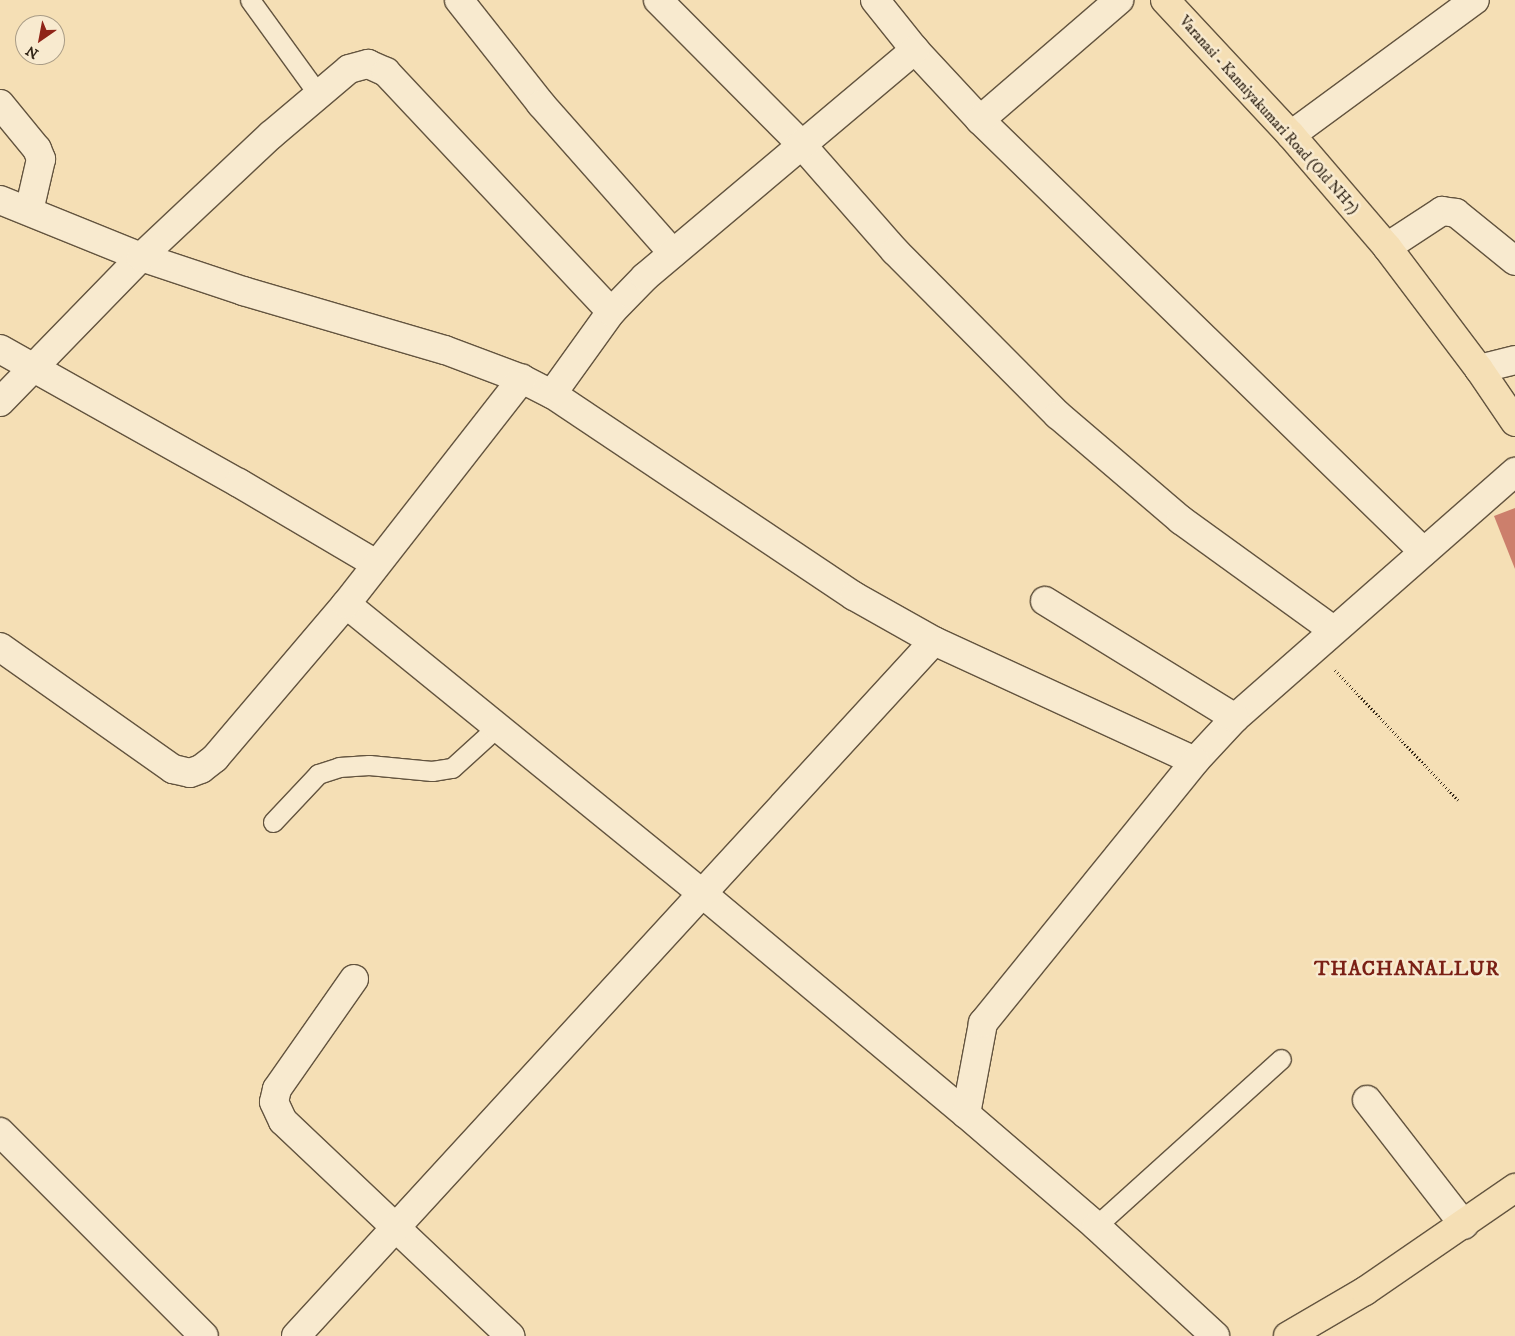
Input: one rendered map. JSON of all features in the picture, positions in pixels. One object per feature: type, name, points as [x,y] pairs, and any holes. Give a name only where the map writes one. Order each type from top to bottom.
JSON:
[{"type":"main road","name":"Varanasi - Kanniyakumari Road (Old NH7)","points":[[1165,0],[1291,135],[1387,248],[1479,369],[1515,422]]},
{"type":"main road","points":[[1288,1336],[1365,1291],[1464,1225],[1515,1188]]},
{"type":"street","points":[[459,0],[541,104],[673,253]]},
{"type":"street","points":[[658,0],[801,144],[895,251],[1058,415],[1323,639]]},
{"type":"street","points":[[875,0],[915,50],[980,120],[1424,552]]},
{"type":"street","points":[[980,120],[1119,0]]},
{"type":"street","points":[[1291,135],[1475,0]]},
{"type":"street","points":[[552,394],[611,312],[673,253],[915,50]]},
{"type":"street","points":[[0,402],[141,257],[318,94],[349,69],[368,64],[386,72],[611,312]]},
{"type":"street","points":[[0,104],[42,159],[29,212]]},
{"type":"street","points":[[0,200],[141,257],[243,291],[445,350],[522,378],[552,394],[854,596],[934,641],[1195,761]]},
{"type":"street","points":[[1387,248],[1442,211],[1456,213],[1515,261]]},
{"type":"street","points":[[0,349],[376,564]]},
{"type":"street","points":[[1479,369],[1515,360]]},
{"type":"street","points":[[0,646],[173,769],[190,773],[201,769],[214,758],[346,604],[522,378]]},
{"type":"street","points":[[966,1114],[984,1022],[1195,761],[1235,718],[1515,472]]},
{"type":"street","points":[[1045,602],[1235,718]]},
{"type":"street","points":[[346,604],[704,895],[966,1114],[1096,1226],[1214,1336]]},
{"type":"street","points":[[296,1336],[398,1229],[934,641]]},
{"type":"street","points":[[354,979],[277,1089],[274,1102],[283,1121],[510,1336]]},
{"type":"street","points":[[1367,1100],[1464,1225]]},
{"type":"street","points":[[0,1132],[204,1336]]},
{"type":"lane","points":[[250,0],[318,94]]},
{"type":"lane","points":[[273,822],[318,774],[339,767],[369,765],[432,771],[452,768],[497,727]]},
{"type":"lane","points":[[1096,1226],[1281,1059]]},
{"type":"path","points":[[1323,639],[1458,800]]},
{"type":"building","points":[[1515,508],[1515,569],[1494,516]]},
{"type":"district","name":"THACHANALLUR","points":[[1407,969]]}]
